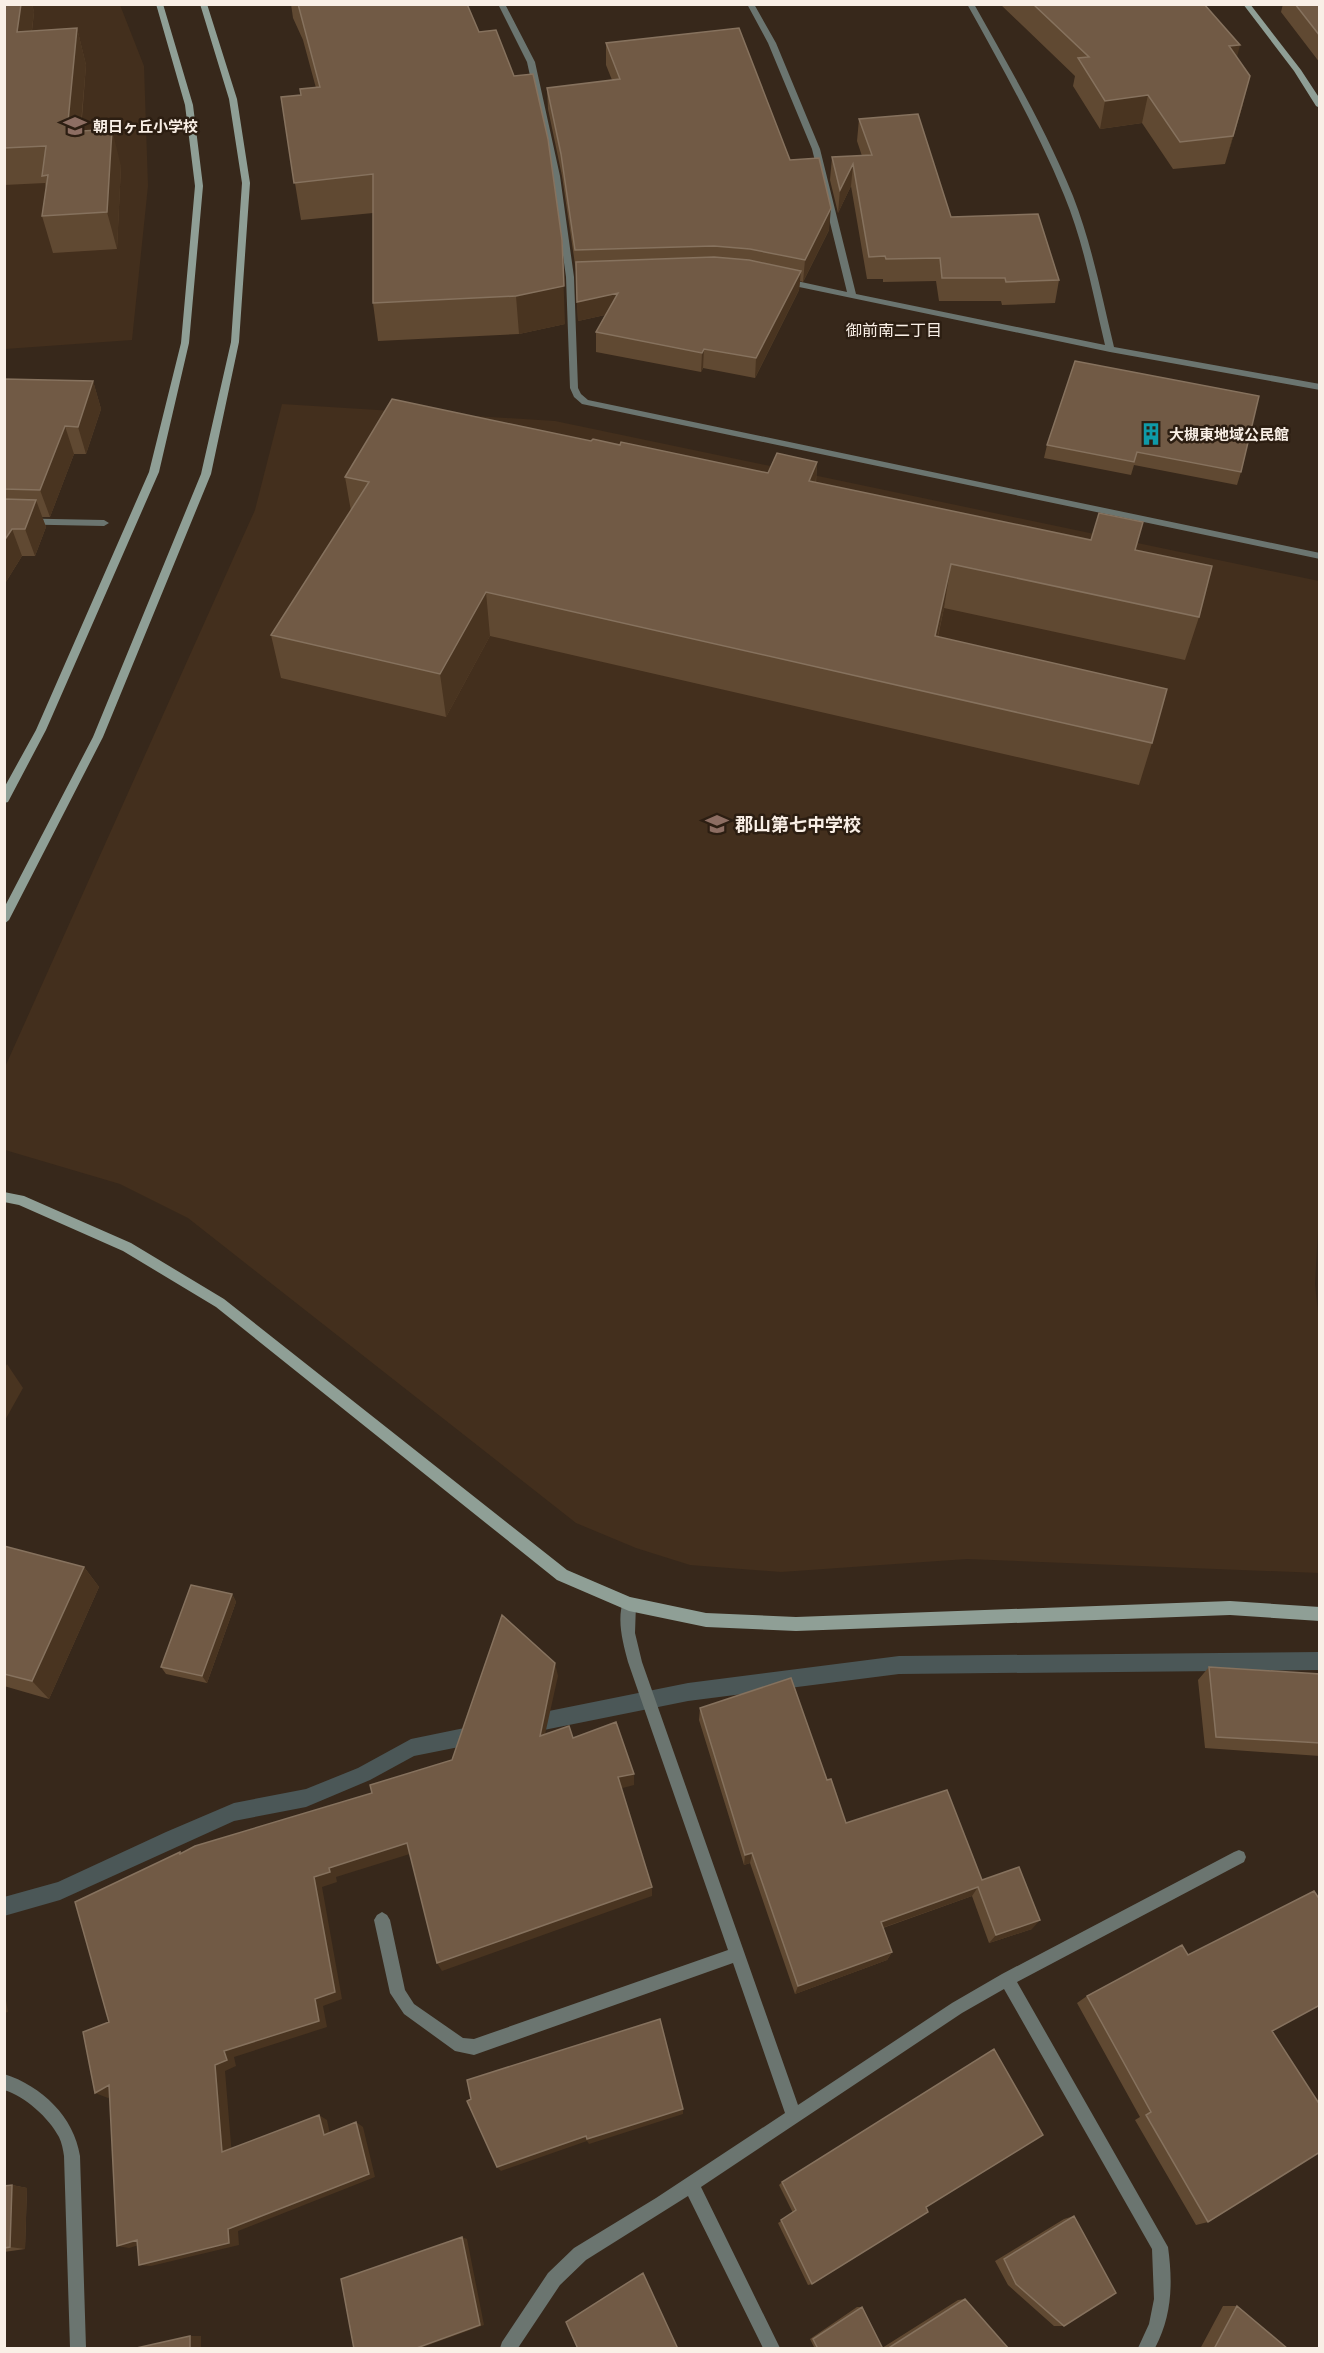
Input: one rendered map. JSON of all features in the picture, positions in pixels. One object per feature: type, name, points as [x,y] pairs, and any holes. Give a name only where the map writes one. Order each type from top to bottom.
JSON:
[{"type":"street","points":[[4,799],[41,730],[154,472],[185,343],[199,186],[189,105],[159,4]]},
{"type":"street","points":[[4,920],[98,737],[206,474],[235,342],[246,183],[233,99],[203,4]]},
{"type":"street","points":[[501,4],[531,62],[555,176],[570,277],[574,388],[577,395],[594,406],[1320,556]]},
{"type":"street","points":[[750,4],[772,43],[816,149],[852,294]]},
{"type":"street","points":[[970,4],[1033,116],[1070,197],[1088,255],[1110,349]]},
{"type":"street","points":[[1245,4],[1297,70],[1320,106]]},
{"type":"street","points":[[570,277],[582,276]]},
{"type":"street","points":[[772,279],[1110,349],[1320,387]]},
{"type":"street","points":[[4,521],[104,523]]},
{"type":"street","points":[[4,1197],[20,1200],[127,1247],[220,1304],[562,1575],[629,1604],[706,1620],[796,1624],[1230,1608],[1320,1614]]},
{"type":"street","points":[[629,1604],[628,1633],[635,1662],[794,2117]]},
{"type":"street","points":[[508,2349],[549,2286],[580,2254],[662,2205],[957,2008],[1007,1978],[1239,1857]]},
{"type":"street","points":[[382,1920],[398,1993],[409,2009],[460,2046],[474,2047],[737,1954]]},
{"type":"street","points":[[1007,1978],[1160,2247],[1164,2280],[1163,2308],[1155,2334],[1146,2349]]},
{"type":"street","points":[[4,2082],[26,2092],[57,2120],[68,2136],[72,2156],[78,2349]]},
{"type":"street","points":[[691,2184],[772,2349]]},
{"type":"shaded area","name":"朝日ヶ丘小学校","points":[[5,5],[120,5],[144,66],[148,186],[132,340],[5,349]]},
{"type":"shaded area","name":"郡山第七中学校","points":[[282,404],[555,421],[1319,581],[1320,1194],[1315,1284],[1320,1332],[1319,1573],[967,1559],[781,1572],[690,1565],[636,1548],[576,1523],[188,1218],[120,1184],[5,1150],[5,1067],[255,510]]},
{"type":"building","points":[[4,4],[21,4],[17,32],[77,28],[67,132],[112,129],[107,212],[42,216],[48,175],[42,176],[46,146],[4,148]]},
{"type":"building","points":[[298,4],[467,4],[479,32],[496,30],[514,76],[533,74],[548,139],[562,240],[564,286],[516,296],[373,303],[373,174],[294,183],[281,97],[301,95],[300,89],[320,87]]},
{"type":"building","points":[[1033,4],[1204,4],[1240,45],[1229,46],[1250,76],[1233,136],[1180,142],[1148,95],[1105,101],[1078,58],[1089,57]]},
{"type":"building","points":[[1295,4],[1320,4],[1320,36]]},
{"type":"building","points":[[739,28],[790,160],[819,158],[831,208],[805,260],[750,249],[714,246],[575,250],[561,154],[547,88],[620,79],[606,43]]},
{"type":"building","points":[[918,114],[951,217],[1038,214],[1059,280],[1006,282],[1005,278],[942,278],[940,258],[869,257],[853,164],[840,190],[832,157],[872,155],[859,119]]},
{"type":"building","points":[[714,257],[749,260],[801,271],[756,358],[704,349],[702,353],[596,332],[618,293],[577,302],[576,262]]},
{"type":"building","name":"大槻東地域公民館","points":[[1075,361],[1259,396],[1241,472],[1137,452],[1134,462],[1047,445]]},
{"type":"building","points":[[4,379],[93,381],[78,427],[65,426],[40,490],[4,489]]},
{"type":"building","points":[[392,399],[591,441],[593,439],[620,445],[621,442],[768,473],[777,453],[817,462],[809,481],[1091,540],[1099,513],[1143,522],[1135,550],[1212,566],[1199,617],[951,564],[935,636],[1167,689],[1152,743],[486,592],[440,674],[271,635],[369,482],[345,477]]},
{"type":"building","points":[[4,499],[36,500],[25,529],[12,529],[4,541]]},
{"type":"building","points":[[4,1546],[84,1567],[32,1681],[4,1674]]},
{"type":"building","points":[[191,1585],[232,1594],[202,1676],[161,1667]]},
{"type":"building","points":[[502,1615],[555,1663],[540,1736],[569,1726],[573,1738],[616,1722],[634,1774],[618,1777],[652,1887],[437,1963],[407,1843],[329,1868],[330,1872],[314,1877],[335,1992],[315,1999],[319,2021],[224,2051],[227,2060],[215,2065],[222,2152],[319,2115],[324,2135],[356,2122],[369,2174],[228,2229],[229,2243],[139,2265],[137,2240],[117,2246],[109,2085],[95,2093],[83,2032],[109,2022],[75,1902],[195,1846],[372,1793],[370,1785],[452,1760]]},
{"type":"building","points":[[1209,1667],[1320,1674],[1320,1743],[1216,1737]]},
{"type":"building","points":[[791,1678],[827,1780],[831,1779],[846,1823],[947,1790],[982,1880],[1019,1867],[1040,1920],[996,1935],[978,1887],[881,1922],[892,1952],[798,1986],[752,1853],[745,1855],[700,1708]]},
{"type":"building","points":[[1314,1891],[1320,1900],[1320,2005],[1272,2031],[1320,2105],[1320,2152],[1208,2222],[1146,2115],[1151,2112],[1087,1996],[1182,1945],[1188,1955]]},
{"type":"building","points":[[660,2019],[683,2109],[587,2139],[586,2136],[497,2167],[467,2101],[471,2099],[467,2080]]},
{"type":"building","points":[[994,2049],[1043,2135],[926,2207],[928,2212],[812,2284],[781,2220],[796,2210],[782,2182]]},
{"type":"building","points":[[12,2185],[10,2247],[4,2248],[4,2186]]},
{"type":"building","points":[[1074,2216],[1116,2293],[1064,2326],[1016,2284],[1004,2259]]},
{"type":"building","points":[[462,2237],[480,2325],[414,2349],[354,2349],[341,2279]]},
{"type":"building","points":[[643,2273],[678,2349],[578,2349],[566,2322]]},
{"type":"building","points":[[965,2299],[1009,2349],[887,2349]]},
{"type":"building","points":[[1237,2306],[1288,2349],[1214,2349]]},
{"type":"building","points":[[862,2307],[883,2349],[818,2349],[813,2339]]},
{"type":"building","points":[[190,2336],[190,2349],[132,2349]]},
{"type":"waterway","points":[[529,1724],[688,1692],[899,1665],[1320,1661]]},
{"type":"waterway","points":[[4,1907],[60,1891],[172,1838],[234,1812],[306,1798],[364,1774],[411,1748],[479,1734]]},
{"type":"place","name":"朝日ヶ丘小学校","points":[[75,126]]},
{"type":"place","name":"大槻東地域公民館","points":[[1151,434]]},
{"type":"place","name":"郡山第七中学校","points":[[717,824]]},
{"type":"district","name":"御前南二丁目","points":[[894,330]]}]
